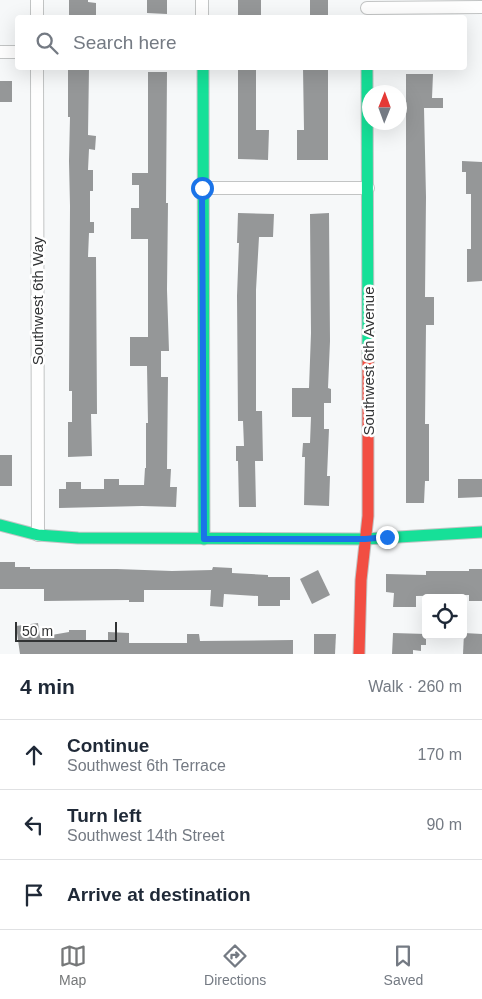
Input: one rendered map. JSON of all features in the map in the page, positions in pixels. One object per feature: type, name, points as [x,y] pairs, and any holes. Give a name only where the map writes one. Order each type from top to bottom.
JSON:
[{"type":"street","points":[[37,0],[37,15]]},
{"type":"street","points":[[202,0],[202,15]]},
{"type":"street","points":[[367,9],[482,7]]},
{"type":"street","points":[[0,52],[15,52]]},
{"type":"street","name":"Southwest 6th Way","points":[[37,70],[38,535]]},
{"type":"street","points":[[202,70],[204,539]]},
{"type":"street","name":"Southwest 6th Avenue","points":[[359,654],[361,580],[368,516],[367,70]]},
{"type":"street","points":[[202,188],[368,188]]},
{"type":"street","points":[[0,525],[38,535],[78,538],[365,539],[482,532]]},
{"type":"building","points":[[69,0],[88,0],[88,2],[96,3],[96,15],[69,15]]},
{"type":"building","points":[[147,0],[167,0],[167,14],[147,13]]},
{"type":"building","points":[[238,0],[261,0],[261,15],[238,15]]},
{"type":"building","points":[[310,0],[328,0],[328,15],[310,15]]},
{"type":"building","points":[[68,70],[89,70],[88,135],[96,136],[95,150],[89,149],[88,170],[93,170],[93,191],[90,191],[90,222],[94,222],[94,233],[89,233],[88,257],[96,257],[97,414],[91,414],[92,456],[68,457],[68,422],[72,422],[72,391],[69,391],[70,117],[68,117]]},
{"type":"building","points":[[238,70],[256,70],[256,130],[269,130],[268,160],[238,159]]},
{"type":"building","points":[[303,70],[328,70],[328,160],[297,160],[297,130],[304,130]]},
{"type":"building","points":[[148,72],[167,72],[166,203],[168,203],[167,290],[169,351],[161,351],[161,377],[168,377],[167,469],[171,469],[170,487],[177,487],[176,507],[59,508],[59,489],[66,489],[66,482],[81,482],[81,489],[104,489],[104,479],[119,479],[119,485],[144,485],[146,423],[148,423],[147,366],[130,366],[130,337],[148,337],[148,239],[131,239],[131,208],[139,208],[139,185],[132,185],[132,173],[148,173]]},
{"type":"building","points":[[406,74],[433,74],[432,98],[443,98],[443,108],[424,108],[426,197],[425,297],[434,297],[434,325],[426,325],[425,424],[429,424],[429,481],[425,481],[424,503],[406,503]]},
{"type":"building","points":[[0,81],[12,81],[12,102],[0,102]]},
{"type":"building","points":[[462,161],[482,162],[482,281],[467,282],[467,249],[471,249],[471,194],[466,194],[466,172],[462,172]]},
{"type":"building","points":[[238,213],[274,214],[273,237],[259,237],[256,290],[256,411],[262,411],[263,461],[255,461],[256,507],[239,507],[238,461],[236,461],[236,446],[244,446],[243,421],[238,421]]},
{"type":"building","points":[[329,213],[330,341],[328,388],[331,389],[331,403],[324,403],[324,429],[329,429],[327,476],[330,476],[329,506],[304,505],[305,457],[302,457],[303,443],[310,443],[311,417],[292,417],[292,388],[309,388],[311,333],[310,214]]},
{"type":"building","points":[[0,455],[12,455],[12,486],[0,486]]},
{"type":"building","points":[[458,479],[482,479],[482,497],[458,498]]},
{"type":"building","points":[[0,562],[15,562],[15,567],[30,567],[30,569],[172,571],[212,570],[213,567],[232,568],[232,573],[268,575],[268,577],[290,577],[290,600],[280,600],[280,606],[258,606],[258,596],[224,594],[223,607],[210,606],[211,590],[144,590],[144,602],[129,602],[129,600],[44,601],[44,589],[0,589]]},
{"type":"building","points":[[469,569],[482,569],[482,601],[469,601],[469,595],[467,594],[422,594],[422,596],[416,596],[416,607],[393,607],[394,593],[386,592],[386,574],[426,575],[426,571],[469,571]]},
{"type":"building","points":[[318,570],[330,595],[312,604],[300,579]]},
{"type":"building","points":[[38,623],[40,637],[69,632],[69,630],[86,630],[86,642],[108,642],[108,632],[129,633],[129,643],[187,643],[187,634],[199,634],[200,641],[293,640],[293,654],[20,654],[16,626]]},
{"type":"building","points":[[393,633],[422,634],[422,639],[426,639],[426,645],[421,645],[421,651],[413,650],[413,654],[392,654]]},
{"type":"building","points":[[467,633],[482,634],[482,654],[463,654],[464,639],[467,639]]},
{"type":"building","points":[[314,634],[336,634],[335,654],[314,654]]},
{"type":"traffic: fast","points":[[203,70],[204,539]]},
{"type":"traffic: fast","points":[[367,70],[368,361]]},
{"type":"traffic: fast","points":[[0,525],[38,535],[78,538],[365,539],[482,532]]},
{"type":"traffic: jam","points":[[359,654],[361,580],[368,516],[368,361]]},
{"type":"route","points":[[202,188],[204,539],[365,539],[387,537]]}]
